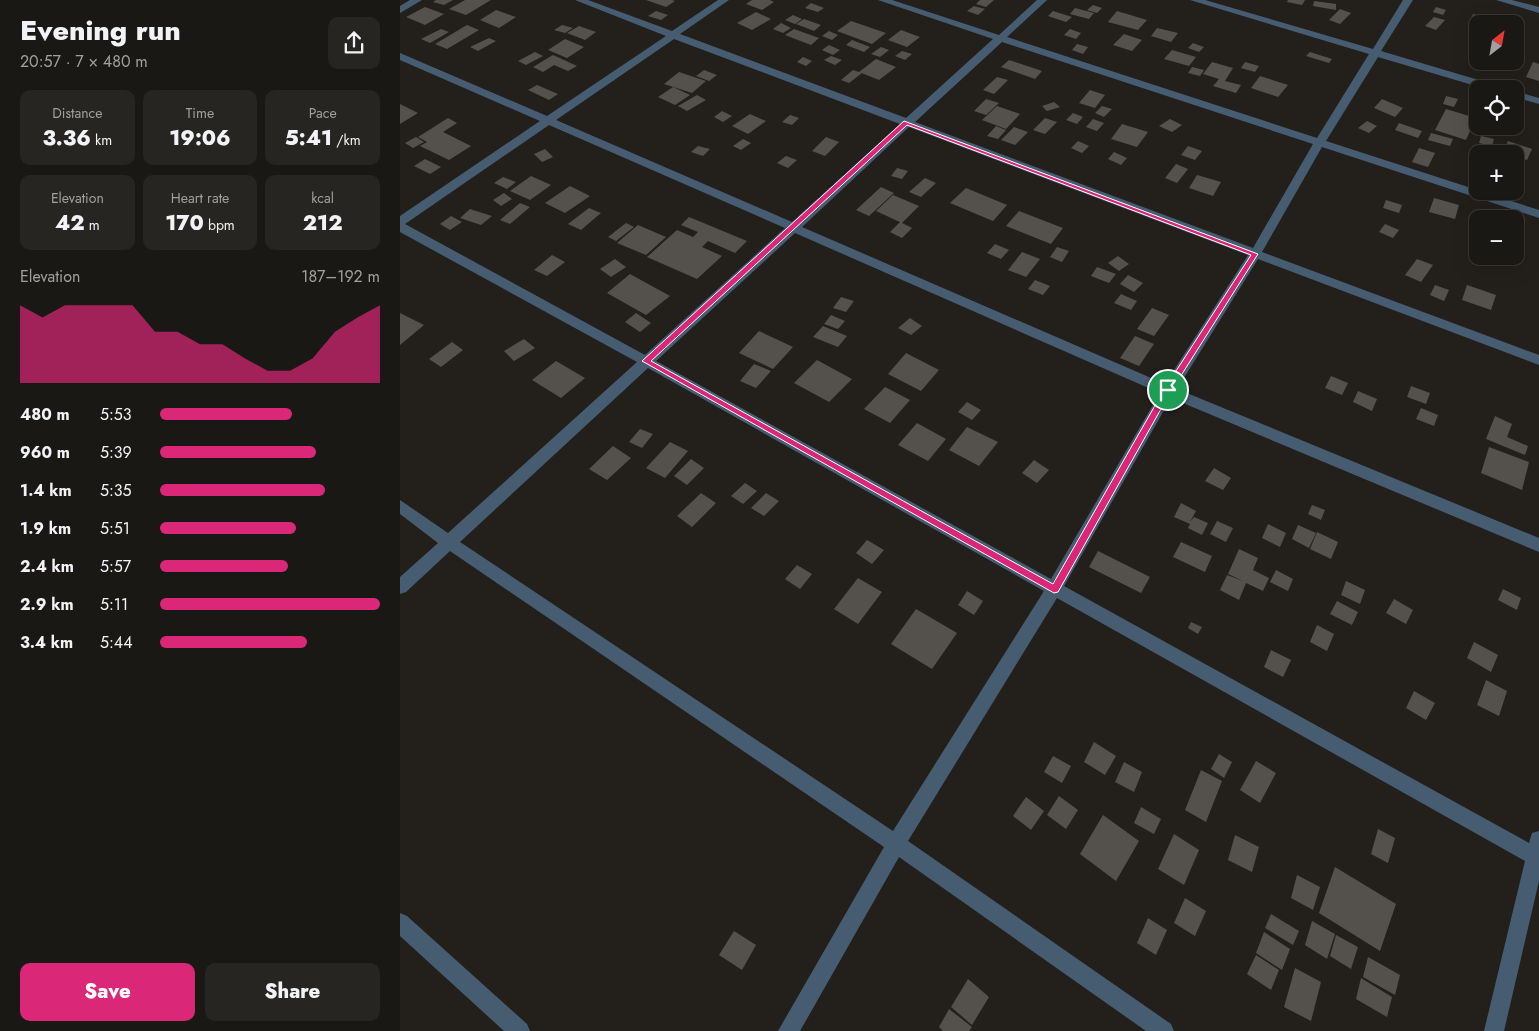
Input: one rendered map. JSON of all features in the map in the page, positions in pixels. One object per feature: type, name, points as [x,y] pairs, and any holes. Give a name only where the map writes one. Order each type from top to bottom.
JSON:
[{"type":"street","points":[[400,10],[417,0]]},
{"type":"street","points":[[580,0],[1539,360]]},
{"type":"street","points":[[400,222],[724,0]]},
{"type":"street","points":[[882,0],[1001,37],[1539,214]]},
{"type":"street","points":[[400,587],[906,122],[1042,0]]},
{"type":"street","points":[[1195,0],[1469,81]]},
{"type":"street","points":[[788,1031],[896,844],[1054,589],[1168,390],[1255,254],[1320,141],[1408,0]]},
{"type":"street","points":[[1501,0],[1539,10]]},
{"type":"street","points":[[400,56],[1168,390],[1539,545]]},
{"type":"street","points":[[1524,97],[1539,101]]},
{"type":"street","points":[[400,227],[646,361],[1054,589],[1538,852],[1494,1031]]},
{"type":"street","points":[[400,506],[450,543],[896,844],[1164,1031]]},
{"type":"street","points":[[400,923],[520,1031]]},
{"type":"building","points":[[436,0],[453,0],[444,5],[433,2]]},
{"type":"building","points":[[465,0],[491,0],[466,15],[449,9]]},
{"type":"building","points":[[646,0],[672,0],[675,1],[666,7]]},
{"type":"building","points":[[752,0],[770,0],[774,2],[762,10],[746,4]]},
{"type":"building","points":[[980,0],[994,0],[986,7],[976,4]]},
{"type":"building","points":[[1288,0],[1305,0],[1302,5],[1287,2]]},
{"type":"building","points":[[1314,1],[1336,4],[1336,10],[1313,6]]},
{"type":"building","points":[[811,3],[824,8],[818,12],[805,8]]},
{"type":"building","points":[[1093,5],[1102,8],[1097,13],[1087,10]]},
{"type":"building","points":[[974,6],[985,9],[978,15],[967,11]]},
{"type":"building","points":[[425,7],[444,14],[425,25],[406,17]]},
{"type":"building","points":[[1436,7],[1446,10],[1443,15],[1433,12]]},
{"type":"building","points":[[1075,8],[1094,13],[1089,19],[1070,14]]},
{"type":"building","points":[[1340,9],[1351,13],[1340,24],[1329,20]]},
{"type":"building","points":[[496,10],[516,17],[499,28],[480,20]]},
{"type":"building","points":[[656,11],[668,15],[661,20],[648,16]]},
{"type":"building","points":[[1053,11],[1072,17],[1066,22],[1048,16]]},
{"type":"building","points":[[1117,11],[1147,20],[1138,30],[1108,22]]},
{"type":"building","points":[[756,12],[771,19],[752,30],[737,23]]},
{"type":"building","points":[[793,15],[802,19],[795,24],[785,20]]},
{"type":"building","points":[[1434,17],[1445,20],[1436,30],[1425,26]]},
{"type":"building","points":[[804,19],[821,25],[814,31],[796,24]]},
{"type":"building","points":[[851,21],[886,33],[872,44],[837,31]]},
{"type":"building","points":[[781,23],[791,28],[783,33],[773,29]]},
{"type":"building","points":[[467,25],[479,30],[447,49],[435,44]]},
{"type":"building","points":[[562,25],[573,28],[565,33],[554,30]]},
{"type":"building","points":[[579,26],[596,32],[585,40],[567,33]]},
{"type":"building","points":[[1157,28],[1178,33],[1171,42],[1151,36]]},
{"type":"building","points":[[441,29],[449,32],[430,43],[421,39]]},
{"type":"building","points":[[794,29],[819,38],[811,45],[785,35]]},
{"type":"building","points":[[1070,29],[1081,33],[1076,39],[1064,35]]},
{"type":"building","points":[[901,30],[920,37],[907,47],[888,40]]},
{"type":"building","points":[[829,31],[838,35],[832,40],[822,36]]},
{"type":"building","points":[[1124,34],[1142,40],[1132,51],[1113,45]]},
{"type":"building","points":[[489,38],[496,41],[478,51],[470,47]]},
{"type":"building","points":[[565,39],[584,47],[567,58],[548,50]]},
{"type":"building","points":[[852,40],[870,47],[864,52],[846,45]]},
{"type":"building","points":[[1193,43],[1204,47],[1199,52],[1188,48]]},
{"type":"building","points":[[1077,44],[1088,47],[1083,54],[1072,50]]},
{"type":"building","points":[[829,45],[840,50],[833,55],[822,50]]},
{"type":"building","points":[[881,47],[889,50],[880,57],[871,54]]},
{"type":"building","points":[[1172,50],[1196,57],[1189,66],[1164,59]]},
{"type":"building","points":[[902,51],[912,54],[905,60],[895,56]]},
{"type":"building","points":[[535,52],[543,56],[526,65],[518,61]]},
{"type":"building","points":[[1310,52],[1332,59],[1329,63],[1306,56]]},
{"type":"building","points":[[553,55],[577,66],[568,71],[554,65],[543,72],[533,67]]},
{"type":"building","points":[[831,56],[842,60],[835,65],[824,60]]},
{"type":"building","points":[[803,57],[812,61],[806,66],[797,62]]},
{"type":"building","points":[[876,59],[896,67],[879,80],[859,72]]},
{"type":"building","points":[[1009,60],[1042,71],[1035,79],[1001,67]]},
{"type":"building","points":[[1212,62],[1233,68],[1225,81],[1241,85],[1236,93],[1213,86],[1219,79],[1203,74]]},
{"type":"building","points":[[1245,62],[1259,66],[1255,72],[1241,68]]},
{"type":"building","points":[[1533,62],[1539,64],[1539,81],[1526,77]]},
{"type":"building","points":[[1192,67],[1204,70],[1200,76],[1188,73]]},
{"type":"building","points":[[704,70],[717,75],[709,81],[696,76]]},
{"type":"building","points":[[853,70],[862,73],[849,83],[841,80]]},
{"type":"building","points":[[679,72],[706,81],[692,93],[664,84]]},
{"type":"building","points":[[1260,76],[1288,85],[1278,97],[1251,88]]},
{"type":"building","points":[[997,77],[1008,80],[994,94],[983,90]]},
{"type":"building","points":[[537,85],[558,94],[549,100],[528,90]]},
{"type":"building","points":[[673,87],[690,95],[675,105],[658,97]]},
{"type":"building","points":[[1090,90],[1105,95],[1095,108],[1079,103]]},
{"type":"building","points":[[697,95],[706,100],[687,111],[678,106]]},
{"type":"building","points":[[1446,96],[1458,99],[1454,107],[1443,104]]},
{"type":"building","points":[[986,99],[999,103],[986,115],[974,111]]},
{"type":"building","points":[[1382,99],[1403,108],[1395,117],[1374,108]]},
{"type":"building","points":[[1054,102],[1060,107],[1047,111],[1042,106]]},
{"type":"building","points":[[400,104],[418,113],[400,124]]},
{"type":"building","points":[[997,106],[1020,114],[1006,129],[982,120]]},
{"type":"building","points":[[1102,106],[1112,109],[1104,117],[1095,113]]},
{"type":"building","points":[[1446,109],[1469,116],[1469,133],[1466,140],[1435,130]]},
{"type":"building","points":[[722,111],[732,116],[723,122],[714,117]]},
{"type":"building","points":[[1073,113],[1083,117],[1077,124],[1066,120]]},
{"type":"building","points":[[750,114],[766,121],[748,134],[732,126]]},
{"type":"building","points":[[790,115],[799,118],[792,125],[782,122]]},
{"type":"building","points":[[448,118],[457,123],[443,132],[471,146],[449,160],[420,146],[427,142],[418,137]]},
{"type":"building","points":[[1045,118],[1057,122],[1045,134],[1033,130]]},
{"type":"building","points":[[1093,119],[1104,123],[1097,131],[1086,127]]},
{"type":"building","points":[[1170,119],[1182,125],[1172,132],[1159,126]]},
{"type":"building","points":[[1367,121],[1377,126],[1369,133],[1358,128]]},
{"type":"building","points":[[1399,123],[1422,131],[1418,138],[1395,130]]},
{"type":"building","points":[[1122,124],[1148,132],[1137,147],[1111,139]]},
{"type":"building","points":[[996,126],[1006,130],[998,139],[987,136]]},
{"type":"building","points":[[1014,127],[1028,132],[1015,145],[1001,140]]},
{"type":"building","points":[[1431,133],[1453,139],[1450,146],[1428,140]]},
{"type":"building","points":[[1481,136],[1494,139],[1492,145],[1479,143]]},
{"type":"building","points":[[416,137],[424,142],[413,148],[405,143]]},
{"type":"building","points":[[826,137],[839,142],[825,156],[812,151]]},
{"type":"building","points":[[743,139],[751,143],[741,150],[733,146]]},
{"type":"building","points":[[1078,141],[1089,146],[1082,153],[1071,148]]},
{"type":"building","points":[[1508,141],[1520,145],[1506,145]]},
{"type":"building","points":[[698,146],[710,149],[703,156],[691,152]]},
{"type":"building","points":[[1188,146],[1202,151],[1195,160],[1181,155]]},
{"type":"building","points":[[1524,146],[1532,149],[1527,160],[1524,159]]},
{"type":"building","points":[[1419,148],[1435,153],[1428,167],[1412,162]]},
{"type":"building","points":[[545,149],[553,157],[542,162],[534,154]]},
{"type":"building","points":[[1114,152],[1127,158],[1121,165],[1108,159]]},
{"type":"building","points":[[786,156],[797,160],[788,168],[777,163]]},
{"type":"building","points":[[425,159],[441,167],[430,174],[414,166]]},
{"type":"building","points":[[1176,164],[1188,169],[1177,183],[1165,178]]},
{"type":"building","points":[[897,168],[908,171],[902,179],[891,176]]},
{"type":"building","points":[[1197,175],[1221,182],[1213,196],[1189,188]]},
{"type":"building","points":[[531,176],[551,185],[530,200],[510,191]]},
{"type":"building","points":[[503,177],[516,182],[507,189],[494,183]]},
{"type":"building","points":[[925,178],[936,183],[921,197],[909,192]]},
{"type":"building","points":[[570,186],[590,196],[565,213],[545,203]]},
{"type":"building","points":[[881,187],[894,193],[869,216],[856,210]]},
{"type":"building","points":[[966,188],[1007,205],[993,221],[950,203]]},
{"type":"building","points":[[504,193],[512,199],[501,206],[493,200]]},
{"type":"building","points":[[893,195],[919,206],[902,223],[876,211]]},
{"type":"building","points":[[1434,198],[1459,205],[1455,219],[1429,212]]},
{"type":"building","points":[[1386,200],[1402,205],[1399,213],[1383,208]]},
{"type":"building","points":[[520,203],[530,207],[510,224],[500,220]]},
{"type":"building","points":[[589,208],[601,213],[581,230],[568,224]]},
{"type":"building","points":[[470,209],[492,216],[481,225],[460,218]]},
{"type":"building","points":[[1019,211],[1063,228],[1051,244],[1006,226]]},
{"type":"building","points":[[451,216],[462,222],[450,230],[440,224]]},
{"type":"building","points":[[689,217],[747,241],[735,253],[708,241],[702,247],[722,256],[697,279],[647,257],[677,230],[693,237],[698,232],[681,225]]},
{"type":"building","points":[[900,222],[912,228],[902,238],[890,232]]},
{"type":"building","points":[[626,223],[634,227],[616,241],[608,237]]},
{"type":"building","points":[[1385,224],[1399,230],[1393,238],[1379,232]]},
{"type":"building","points":[[638,225],[666,237],[646,255],[617,243]]},
{"type":"building","points":[[995,244],[1009,250],[1001,259],[987,253]]},
{"type":"building","points":[[1057,247],[1069,251],[1062,262],[1050,257]]},
{"type":"building","points":[[1022,252],[1040,259],[1026,277],[1008,270]]},
{"type":"building","points":[[552,255],[565,262],[547,276],[534,270]]},
{"type":"building","points":[[1118,256],[1129,264],[1119,271],[1108,263]]},
{"type":"building","points":[[615,259],[626,267],[611,277],[600,269]]},
{"type":"building","points":[[1417,259],[1433,265],[1421,282],[1405,275]]},
{"type":"building","points":[[1097,267],[1116,274],[1109,283],[1091,276]]},
{"type":"building","points":[[630,274],[670,296],[646,315],[607,293]]},
{"type":"building","points":[[1128,275],[1143,283],[1134,292],[1120,284]]},
{"type":"building","points":[[1035,280],[1050,286],[1043,295],[1028,289]]},
{"type":"building","points":[[1435,285],[1449,290],[1444,301],[1430,295]]},
{"type":"building","points":[[1467,285],[1496,295],[1491,310],[1462,300]]},
{"type":"building","points":[[1121,294],[1137,301],[1131,310],[1114,303]]},
{"type":"building","points":[[841,297],[854,301],[846,312],[833,308]]},
{"type":"building","points":[[1152,308],[1169,315],[1154,336],[1137,329]]},
{"type":"building","points":[[400,313],[424,325],[400,345]]},
{"type":"building","points":[[636,313],[651,323],[640,332],[625,322]]},
{"type":"building","points":[[831,315],[845,321],[838,329],[824,324]]},
{"type":"building","points":[[910,318],[922,326],[911,335],[898,328]]},
{"type":"building","points":[[823,326],[847,336],[838,347],[813,337]]},
{"type":"building","points":[[759,331],[793,347],[773,369],[739,353]]},
{"type":"building","points":[[1135,336],[1154,344],[1139,366],[1120,358]]},
{"type":"building","points":[[524,339],[535,348],[514,361],[504,351]]},
{"type":"building","points":[[452,342],[463,350],[441,367],[429,359]]},
{"type":"building","points":[[906,353],[939,370],[921,391],[888,374]]},
{"type":"building","points":[[817,360],[852,379],[829,402],[794,383]]},
{"type":"building","points":[[556,361],[585,378],[561,398],[532,380]]},
{"type":"building","points":[[754,364],[771,371],[756,388],[740,381]]},
{"type":"building","points":[[1331,376],[1348,383],[1342,395],[1325,388]]},
{"type":"building","points":[[1411,386],[1430,393],[1426,404],[1407,397]]},
{"type":"building","points":[[885,387],[910,400],[890,423],[864,409]]},
{"type":"building","points":[[1358,391],[1377,399],[1372,411],[1353,402]]},
{"type":"building","points":[[967,402],[981,410],[972,420],[958,412]]},
{"type":"building","points":[[1421,408],[1438,415],[1434,426],[1416,419]]},
{"type":"building","points":[[1495,416],[1512,424],[1507,437],[1528,446],[1525,455],[1486,439]]},
{"type":"building","points":[[917,423],[946,439],[928,461],[898,445]]},
{"type":"building","points":[[967,427],[998,442],[979,466],[949,450]]},
{"type":"building","points":[[640,429],[653,434],[642,448],[629,442]]},
{"type":"building","points":[[670,442],[688,451],[665,478],[646,468]]},
{"type":"building","points":[[613,446],[631,458],[607,480],[589,469]]},
{"type":"building","points":[[1489,447],[1529,462],[1522,490],[1481,473]]},
{"type":"building","points":[[691,459],[704,468],[687,485],[674,476]]},
{"type":"building","points":[[1034,460],[1049,470],[1037,483],[1022,473]]},
{"type":"building","points":[[1214,468],[1231,478],[1223,490],[1205,481]]},
{"type":"building","points":[[745,483],[757,491],[743,504],[731,496]]},
{"type":"building","points":[[701,493],[716,503],[692,527],[677,516]]},
{"type":"building","points":[[766,493],[779,501],[764,516],[751,508]]},
{"type":"building","points":[[1181,503],[1196,511],[1190,522],[1194,517],[1208,523],[1202,535],[1188,528],[1190,524],[1174,517]]},
{"type":"building","points":[[1312,505],[1325,510],[1321,520],[1308,514]]},
{"type":"building","points":[[1217,521],[1233,528],[1226,542],[1210,534]]},
{"type":"building","points":[[1268,524],[1286,533],[1280,547],[1262,538]]},
{"type":"building","points":[[1298,525],[1316,533],[1309,548],[1292,539]]},
{"type":"building","points":[[1317,532],[1338,542],[1331,559],[1310,549]]},
{"type":"building","points":[[867,540],[884,550],[872,564],[856,553]]},
{"type":"building","points":[[1181,542],[1212,556],[1205,572],[1173,557]]},
{"type":"building","points":[[1239,549],[1258,558],[1253,570],[1269,578],[1263,591],[1246,583],[1239,600],[1220,590],[1227,575],[1243,581],[1228,574]]},
{"type":"building","points":[[1098,551],[1150,577],[1141,593],[1089,567]]},
{"type":"building","points":[[797,565],[812,574],[800,589],[785,579]]},
{"type":"building","points":[[1276,570],[1293,579],[1288,591],[1270,582]]},
{"type":"building","points":[[858,578],[882,592],[858,624],[834,609]]},
{"type":"building","points":[[1346,581],[1365,590],[1360,604],[1341,595]]},
{"type":"building","points":[[1503,589],[1521,598],[1517,610],[1498,600]]},
{"type":"building","points":[[967,591],[983,601],[974,615],[958,605]]},
{"type":"building","points":[[1394,599],[1413,610],[1406,624],[1386,613]]},
{"type":"building","points":[[1337,601],[1358,612],[1352,625],[1330,614]]},
{"type":"building","points":[[916,609],[957,633],[932,669],[891,644]]},
{"type":"building","points":[[1191,622],[1202,627],[1198,634],[1188,628]]},
{"type":"building","points":[[1317,625],[1334,634],[1327,651],[1310,642]]},
{"type":"building","points":[[1474,642],[1498,655],[1491,672],[1467,658]]},
{"type":"building","points":[[1271,650],[1291,660],[1283,677],[1264,667]]},
{"type":"building","points":[[1486,680],[1507,691],[1499,716],[1477,705]]},
{"type":"building","points":[[1414,691],[1435,703],[1426,720],[1406,708]]},
{"type":"building","points":[[1094,742],[1116,756],[1105,775],[1084,762]]},
{"type":"building","points":[[1219,754],[1232,762],[1224,778],[1211,769]]},
{"type":"building","points":[[1053,756],[1071,766],[1062,783],[1044,772]]},
{"type":"building","points":[[1256,761],[1276,773],[1260,803],[1240,790]]},
{"type":"building","points":[[1124,762],[1142,772],[1134,792],[1115,782]]},
{"type":"building","points":[[1201,770],[1222,781],[1206,822],[1185,810]]},
{"type":"building","points":[[1059,796],[1078,810],[1066,829],[1047,815]]},
{"type":"building","points":[[1026,797],[1044,811],[1031,830],[1013,816]]},
{"type":"building","points":[[1141,807],[1161,819],[1154,834],[1134,823]]},
{"type":"building","points":[[1103,815],[1139,841],[1116,881],[1080,854]]},
{"type":"building","points":[[1378,829],[1395,838],[1388,863],[1371,854]]},
{"type":"building","points":[[1174,834],[1199,850],[1184,885],[1158,869]]},
{"type":"building","points":[[1235,835],[1259,847],[1252,872],[1228,860]]},
{"type":"building","points":[[1335,867],[1396,904],[1380,951],[1319,913]]},
{"type":"building","points":[[1297,875],[1320,887],[1313,910],[1291,898]]},
{"type":"building","points":[[1185,898],[1206,911],[1195,936],[1174,923]]},
{"type":"building","points":[[1271,914],[1299,931],[1293,945],[1265,928]]},
{"type":"building","points":[[1148,918],[1167,930],[1156,955],[1137,943]]},
{"type":"building","points":[[1312,921],[1335,934],[1327,959],[1305,945]]},
{"type":"building","points":[[734,931],[756,945],[742,970],[719,955]]},
{"type":"building","points":[[1264,932],[1290,949],[1282,970],[1256,953]]},
{"type":"building","points":[[1336,935],[1358,947],[1351,969],[1330,956]]},
{"type":"building","points":[[1256,955],[1279,970],[1271,990],[1247,974]]},
{"type":"building","points":[[1368,957],[1400,975],[1395,995],[1363,977]]},
{"type":"building","points":[[1295,968],[1321,982],[1311,1021],[1284,1007]]},
{"type":"building","points":[[1361,978],[1392,997],[1387,1017],[1356,999]]},
{"type":"building","points":[[968,979],[989,997],[972,1025],[951,1007]]},
{"type":"building","points":[[949,1009],[972,1027],[969,1031],[943,1031],[939,1027]]},
{"type":"route","points":[[906,122],[1255,254],[1168,390],[1054,589],[646,361],[906,122]]}]
